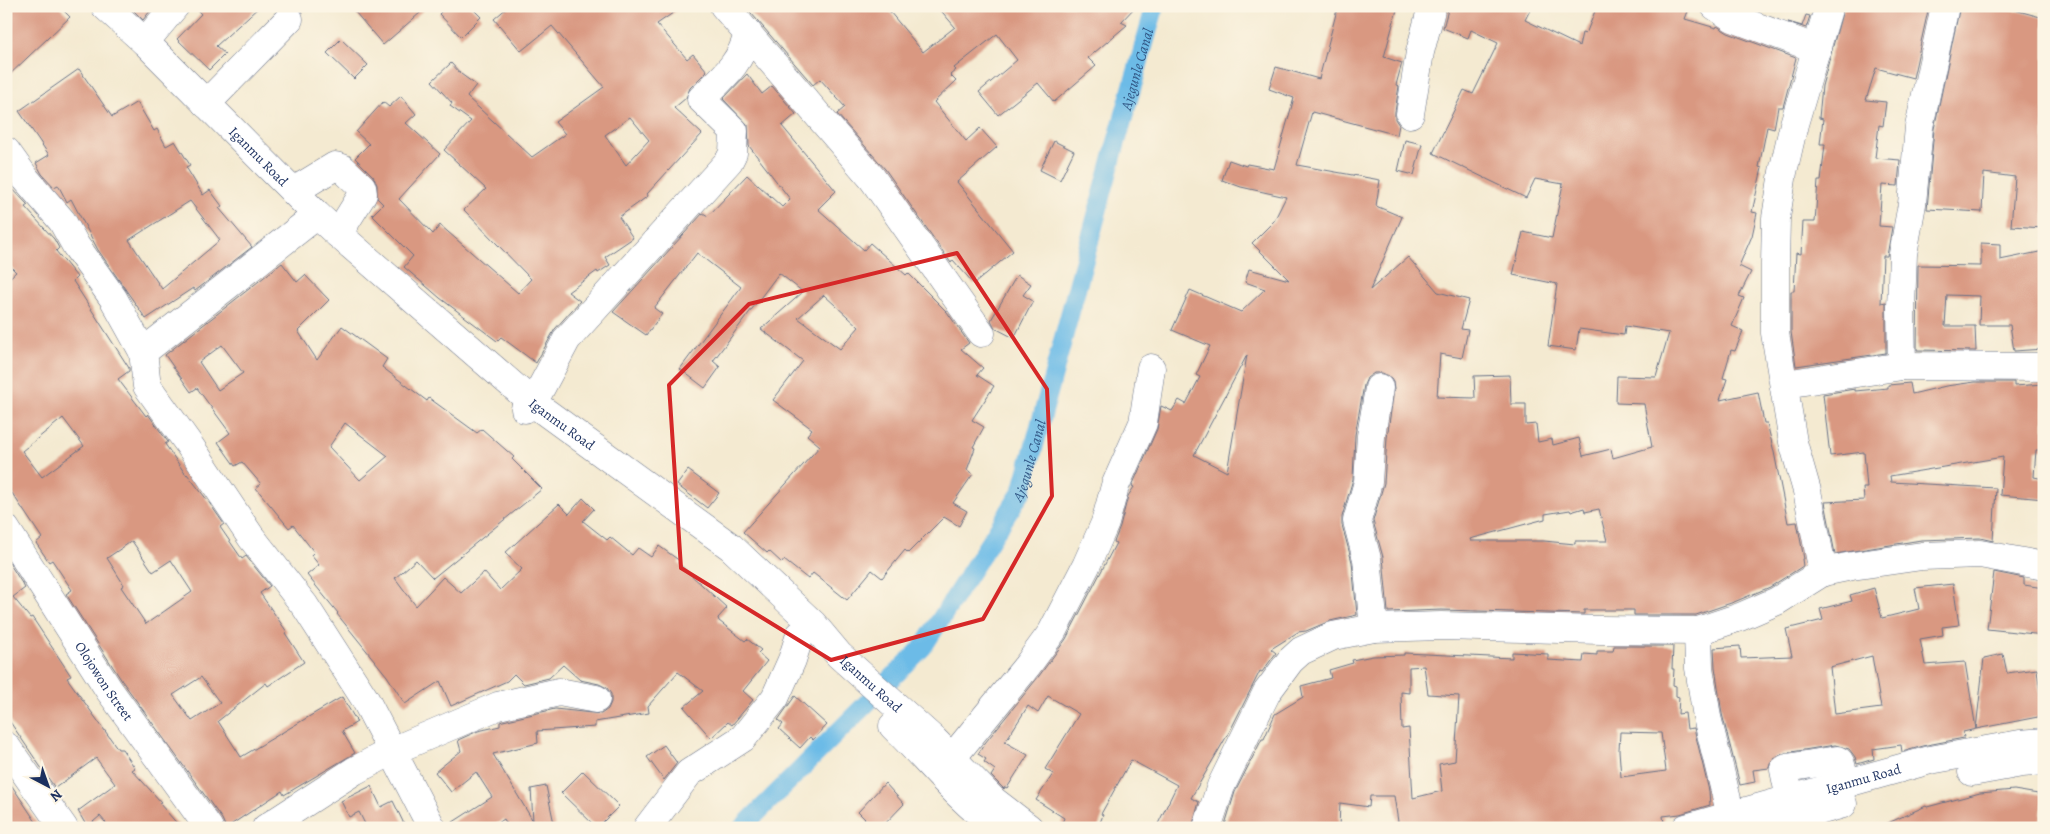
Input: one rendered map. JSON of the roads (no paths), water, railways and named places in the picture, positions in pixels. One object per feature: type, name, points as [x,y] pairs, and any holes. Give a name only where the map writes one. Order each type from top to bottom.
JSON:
[{"type":"street","points":[[145,42],[176,6]]},
{"type":"street","points":[[724,6],[872,178],[981,333]]},
{"type":"street","points":[[1410,114],[1420,52],[1432,6]]},
{"type":"street","points":[[1715,6],[1733,18],[1818,49]]},
{"type":"street","points":[[1823,572],[1807,491],[1793,442],[1785,384],[1775,333],[1776,218],[1794,124],[1818,49],[1828,6]]},
{"type":"street","points":[[1902,366],[1901,308],[1903,254],[1912,204],[1919,127],[1945,6]]},
{"type":"street","name":"Iganmu Road","points":[[107,8],[145,42],[294,191],[313,218],[338,234],[529,406],[731,547],[813,624],[832,656]]},
{"type":"street","name":"Iganmu Road","points":[[107,8],[313,218],[408,310],[529,406],[721,551],[800,635],[832,656],[994,802],[1029,828]]},
{"type":"street","points":[[206,104],[289,18]]},
{"type":"street","points":[[529,406],[567,339],[729,161],[733,153],[734,131],[701,100],[733,68],[745,46],[748,33]]},
{"type":"street","points":[[6,150],[26,179],[62,221],[76,246],[114,298],[143,352],[147,386],[251,537],[305,606],[365,699],[432,828]]},
{"type":"street","points":[[294,191],[335,166],[342,168],[362,187],[363,194],[338,234]]},
{"type":"street","points":[[143,352],[313,218]]},
{"type":"street","points":[[1785,384],[1902,366],[2044,367]]},
{"type":"street","points":[[936,750],[1027,666],[1052,632],[1086,566],[1105,523],[1115,486],[1143,423],[1151,368]]},
{"type":"street","points":[[1374,628],[1367,560],[1357,521],[1368,482],[1371,436],[1379,388]]},
{"type":"street","name":"Olojowon Street","points":[[6,529],[109,690],[209,828]]},
{"type":"street","points":[[1207,828],[1221,786],[1264,699],[1290,661],[1300,651],[1333,636],[1374,628],[1441,626],[1698,631],[1740,617],[1777,601],[1823,572],[1852,566],[1922,556],[1980,554],[2044,566]]},
{"type":"street","points":[[1698,631],[1699,668],[1706,717],[1732,816]]},
{"type":"street","points":[[648,828],[689,773],[743,738],[775,698],[792,660],[800,635]]},
{"type":"street","points":[[266,828],[354,771],[392,751],[498,706],[559,692],[596,699]]},
{"type":"street","name":"Iganmu Road","points":[[1686,828],[1930,760],[2020,744],[2044,742]]},
{"type":"street","points":[[6,746],[64,828]]},
{"type":"street","name":"Iganmu Road","points":[[936,750],[945,783],[997,828]]},
{"type":"street","name":"Iganmu Road","points":[[1760,828],[1934,778],[2022,763],[2044,762]]},
{"type":"waterway","name":"Ajegunle Canal","points":[[742,828],[923,647],[1022,491],[1155,6]]}]
